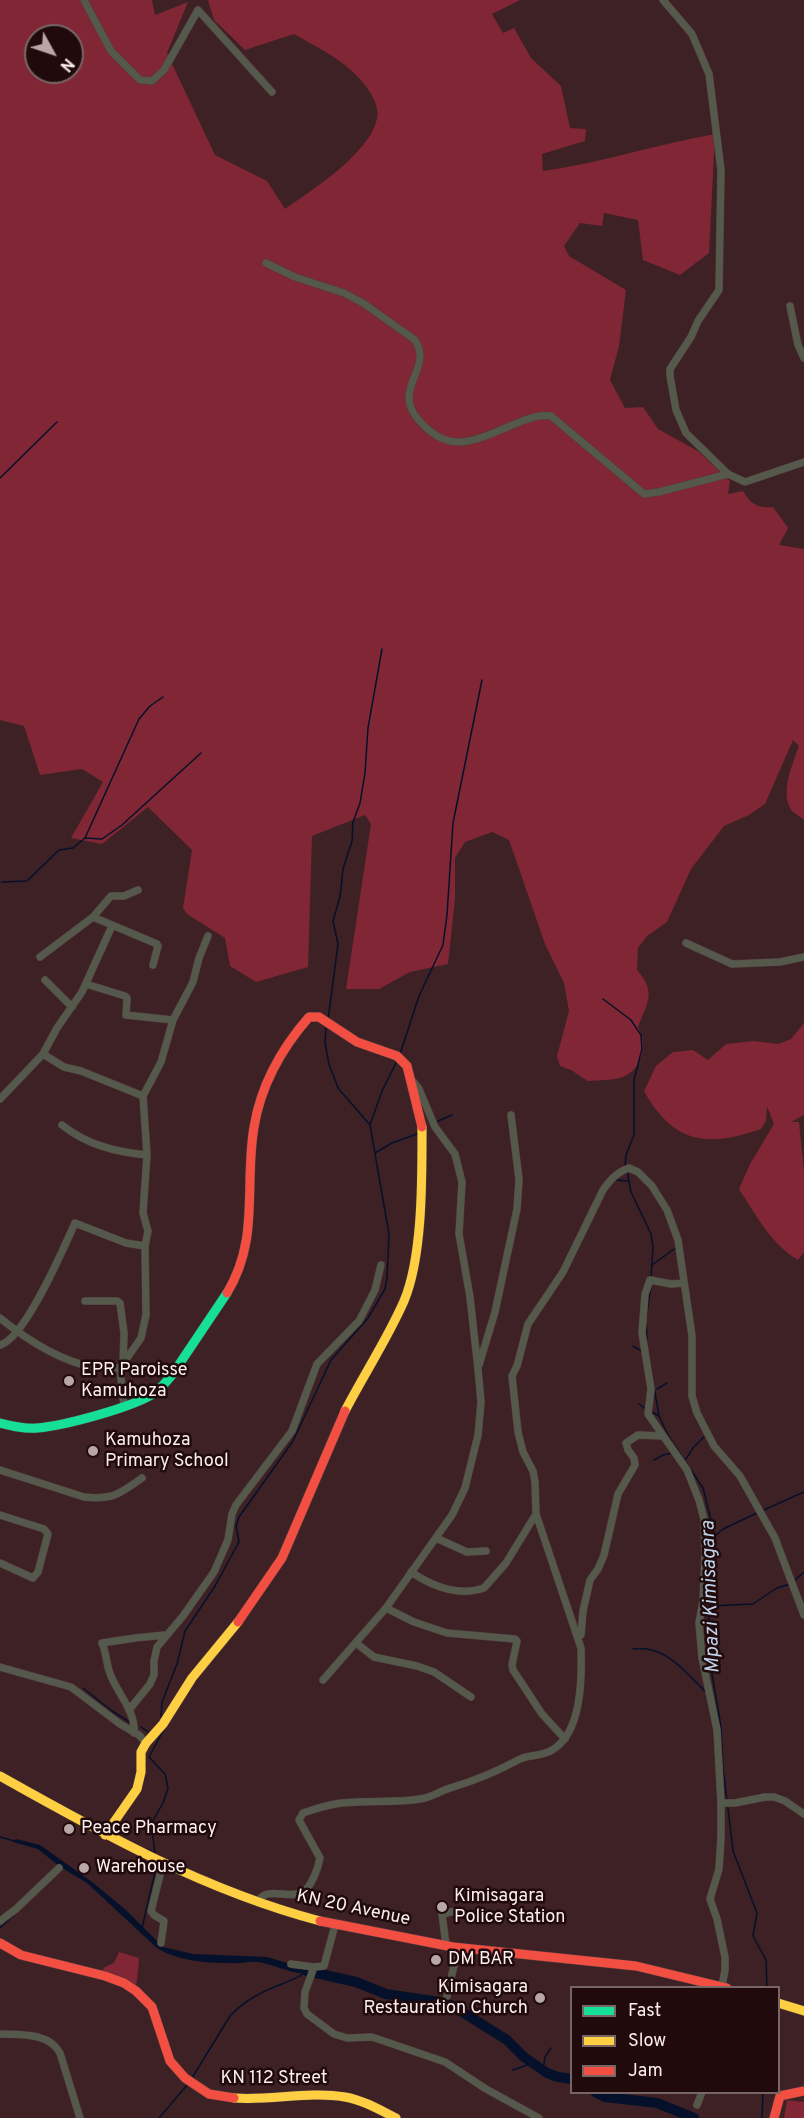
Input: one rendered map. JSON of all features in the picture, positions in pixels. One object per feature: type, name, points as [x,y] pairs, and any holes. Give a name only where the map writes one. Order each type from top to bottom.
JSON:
[{"type":"street","points":[[84,0],[111,51],[140,80],[152,81],[164,70],[198,10],[272,92]]},
{"type":"street","points":[[663,0],[692,34],[708,74],[721,170],[718,290],[698,321],[692,337],[670,369],[676,410],[686,433],[693,441],[728,474],[745,482],[804,462]]},
{"type":"street","points":[[266,263],[295,277],[344,293],[363,303],[415,340],[420,348],[420,359],[409,396],[409,407],[415,417],[436,436],[457,443],[471,441],[501,432],[542,415],[556,420],[644,494],[728,474]]},
{"type":"street","points":[[790,306],[798,345],[804,358]]},
{"type":"street","points":[[40,957],[93,917],[111,896],[124,896],[138,890]]},
{"type":"street","points":[[93,917],[157,944],[153,964]]},
{"type":"street","points":[[0,1099],[43,1054],[86,984],[112,926]]},
{"type":"street","points":[[122,1367],[141,1338],[144,1328],[145,1246],[148,1231],[143,1214],[147,1155],[143,1096],[161,1062],[173,1020],[193,982],[208,936]]},
{"type":"street","points":[[686,943],[732,964],[780,962],[804,957]]},
{"type":"street","points":[[45,980],[72,1007]]},
{"type":"street","points":[[86,984],[125,996],[127,998],[126,1015],[173,1020]]},
{"type":"street","points":[[0,1423],[27,1429],[42,1428],[124,1407],[156,1392],[163,1386],[215,1313],[234,1281],[244,1256],[251,1203],[255,1115],[264,1088],[279,1057],[309,1017],[319,1017],[357,1041],[399,1058],[407,1066],[422,1131],[422,1177],[417,1241],[412,1275],[404,1301],[345,1411],[278,1566],[230,1634],[192,1678],[141,1752],[141,1772],[137,1789],[105,1835]]},
{"type":"street","points":[[43,1054],[64,1067],[81,1071],[143,1096]]},
{"type":"street","points":[[324,1680],[386,1608],[460,1500],[478,1434],[481,1402],[478,1369],[470,1297],[459,1234],[462,1182],[454,1154],[433,1123],[419,1089],[411,1078]]},
{"type":"street","points":[[478,1369],[495,1312],[517,1209],[519,1179],[511,1115]]},
{"type":"street","points":[[62,1125],[74,1135],[103,1148],[147,1155]]},
{"type":"street","points":[[258,1902],[265,1894],[304,1891],[318,1867],[320,1858],[299,1820],[303,1813],[342,1803],[407,1801],[436,1796],[449,1788],[462,1786],[525,1756],[544,1755],[565,1739],[575,1716],[581,1687],[582,1672],[578,1636],[556,1578],[536,1514],[535,1482],[518,1432],[512,1376],[517,1366],[528,1324],[563,1272],[603,1190],[610,1179],[626,1169],[638,1172],[652,1186],[667,1209],[678,1240],[692,1336],[693,1396],[697,1413],[714,1446],[740,1476],[775,1538],[804,1615]]},
{"type":"street","points":[[0,1345],[5,1344],[16,1331],[47,1286],[75,1223],[126,1243],[145,1246]]},
{"type":"street","points":[[129,1710],[150,1684],[154,1675],[155,1654],[165,1635],[183,1616],[211,1578],[228,1540],[232,1514],[236,1505],[292,1431],[317,1364],[359,1321],[375,1290],[381,1265]]},
{"type":"street","points":[[684,1284],[650,1280],[643,1306],[642,1343],[651,1389],[648,1414],[687,1470],[704,1520],[704,1601],[699,1623],[700,1639],[717,1730],[722,1803],[719,1865],[710,1899],[717,1919],[724,1957],[724,1986]]},
{"type":"street","points":[[84,1301],[117,1300],[120,1303],[124,1333],[122,1367],[124,1407]]},
{"type":"street","points":[[0,1318],[16,1331],[76,1363],[94,1367],[122,1367]]},
{"type":"street","points":[[578,1636],[581,1635],[588,1586],[604,1555],[618,1494],[634,1465],[634,1458],[626,1443],[638,1435],[663,1436]]},
{"type":"street","points":[[0,1470],[84,1497],[98,1498],[118,1495],[142,1478]]},
{"type":"street","points":[[411,1572],[440,1588],[463,1591],[484,1588],[506,1563],[536,1514]]},
{"type":"street","points":[[0,1515],[44,1529],[48,1534],[38,1572],[33,1578],[0,1563]]},
{"type":"street","points":[[436,1538],[467,1552],[486,1551]]},
{"type":"street","points":[[386,1608],[414,1622],[447,1633],[515,1639],[517,1641],[513,1670],[542,1714],[565,1739]]},
{"type":"street","points":[[134,1732],[135,1725],[129,1710],[109,1673],[102,1643],[165,1635]]},
{"type":"street","points":[[356,1643],[374,1657],[434,1672],[471,1697]]},
{"type":"street","points":[[0,1668],[71,1687],[134,1732],[155,1734]]},
{"type":"street","name":"KN 20 Avenue","points":[[0,1776],[105,1835],[210,1884],[258,1902],[334,1925],[458,1948],[636,1966],[720,1986]]},
{"type":"street","points":[[722,1803],[774,1797],[785,1801],[804,1814]]},
{"type":"street","points":[[161,1943],[164,1922],[152,1911],[163,1863]]},
{"type":"street","points":[[0,1921],[59,1868]]},
{"type":"street","points":[[446,1945],[438,1915],[456,1911]]},
{"type":"street","points":[[291,1964],[313,1968],[325,1964],[334,1925]]},
{"type":"street","name":"KN 112 Street","points":[[0,1943],[21,1955],[105,1976],[124,1983],[136,1991],[152,2007],[170,2061],[185,2078],[209,2094],[237,2098],[291,2095],[338,2096],[362,2102],[396,2118]]},
{"type":"street","points":[[447,1996],[458,1948]]},
{"type":"street","points":[[313,1968],[305,1992],[306,2012],[334,2034],[347,2038],[372,2037],[445,2062],[486,2089],[539,2118]]},
{"type":"street","points":[[780,2004],[804,2011]]},
{"type":"street","points":[[0,2034],[30,2035],[55,2045],[60,2053],[80,2118]]},
{"type":"street","points":[[774,2118],[780,2096],[804,2091]]},
{"type":"street","points":[[697,2105],[701,2094]]},
{"type":"shaded area","points":[[0,0],[152,0],[155,15],[188,2],[167,53],[215,155],[267,181],[285,209],[338,170],[363,145],[377,119],[375,101],[364,84],[342,63],[294,34],[245,50],[214,20],[208,0],[520,0],[492,14],[503,33],[514,28],[531,58],[561,86],[570,128],[586,129],[585,141],[542,154],[543,171],[715,134],[709,253],[680,275],[643,260],[638,220],[604,213],[602,226],[580,223],[564,246],[569,256],[626,290],[619,346],[610,380],[625,408],[643,407],[658,429],[698,451],[730,481],[728,494],[743,491],[755,505],[773,507],[788,528],[779,545],[804,549],[804,820],[792,811],[788,804],[788,778],[799,746],[793,740],[765,804],[749,815],[724,826],[691,869],[667,922],[647,936],[638,948],[637,970],[647,985],[648,998],[638,1027],[643,1041],[642,1054],[640,1061],[631,1072],[616,1079],[588,1081],[560,1066],[557,1056],[569,1011],[564,983],[545,944],[509,840],[492,832],[465,842],[455,858],[455,899],[448,964],[410,972],[379,989],[346,989],[371,824],[365,815],[312,836],[308,967],[256,982],[230,966],[225,938],[187,914],[183,908],[192,850],[148,807],[102,844],[71,838],[103,782],[82,769],[40,775],[24,726],[0,720]]},
{"type":"shaded area","points":[[804,1023],[804,1115],[791,1122],[799,1122],[804,1172],[804,1252],[798,1260],[772,1237],[739,1189],[750,1164],[774,1124],[767,1106],[766,1121],[761,1129],[741,1135],[707,1139],[693,1137],[667,1122],[644,1091],[656,1066],[673,1052],[693,1050],[708,1060],[726,1044],[754,1041],[778,1044],[791,1039]]},
{"type":"shaded area","points":[[119,1952],[139,1958],[136,1985],[102,1970],[114,1963]]},
{"type":"shaded area","points":[[787,2100],[804,2102],[804,2118],[784,2118]]},
{"type":"water","points":[[16,1839],[40,1845],[92,1882],[126,1910],[163,1947],[193,1954],[267,1957],[307,1969],[304,1974],[258,1962],[202,1962],[165,1952],[157,1948],[87,1883],[59,1866],[38,1849],[13,1842]]},
{"type":"waterway","points":[[0,478],[57,422]]},
{"type":"waterway","points":[[328,1020],[338,944],[333,921],[340,897],[343,869],[352,841],[353,822],[360,803],[368,728],[382,649]]},
{"type":"waterway","points":[[400,1054],[419,996],[443,945],[453,823],[482,680]]},
{"type":"waterway","points":[[85,838],[139,719],[150,706],[163,697]]},
{"type":"waterway","points":[[2,882],[27,881],[59,850],[73,848],[85,838],[102,839],[122,825],[201,753]]},
{"type":"waterway","name":"Mpazi Kimisagara","points":[[603,999],[631,1020],[641,1035],[642,1049],[634,1080],[634,1135],[626,1155],[625,1167]]},
{"type":"waterway","points":[[161,1717],[162,1702],[177,1664],[185,1631],[215,1586],[239,1542],[236,1526],[239,1517],[293,1441],[331,1360],[368,1318],[385,1289],[389,1234],[370,1125],[338,1088],[329,1064],[325,1043],[326,1027]]},
{"type":"waterway","points":[[370,1125],[382,1091],[397,1061]]},
{"type":"waterway","points":[[436,1122],[452,1115]]},
{"type":"waterway","points":[[375,1153],[392,1143],[417,1134]]},
{"type":"waterway","name":"Mpazi Kimisagara","points":[[627,1171],[631,1192],[651,1234],[653,1247],[651,1278]]},
{"type":"waterway","points":[[616,1180],[629,1181]]},
{"type":"waterway","points":[[652,1265],[677,1247]]},
{"type":"waterway","name":"Mpazi Kimisagara","points":[[647,1340],[646,1319],[651,1286]]},
{"type":"waterway","points":[[633,1346],[643,1352]]},
{"type":"waterway","name":"Mpazi Kimisagara","points":[[648,1351],[659,1416],[669,1437],[703,1488],[714,1532],[713,1581],[708,1625],[710,1662],[721,1727],[727,1801]]},
{"type":"waterway","points":[[657,1389],[667,1383]]},
{"type":"waterway","points":[[639,1404],[646,1409]]},
{"type":"waterway","points":[[650,1411],[659,1416]]},
{"type":"waterway","points":[[686,1459],[704,1437]]},
{"type":"waterway","points":[[654,1460],[673,1453]]},
{"type":"waterway","points":[[764,1510],[804,1492]]},
{"type":"waterway","points":[[714,1537],[723,1529],[757,1513]]},
{"type":"waterway","points":[[794,1581],[804,1572]]},
{"type":"waterway","points":[[711,1606],[753,1604],[777,1588],[790,1584]]},
{"type":"waterway","points":[[633,1649],[655,1651],[674,1661],[706,1692]]},
{"type":"waterway","points":[[83,1688],[131,1723]]},
{"type":"waterway","points":[[141,1727],[150,1733]]},
{"type":"waterway","points":[[155,1853],[151,1824],[163,1803],[168,1788],[165,1774],[149,1757],[163,1731]]},
{"type":"waterway","name":"Mpazi Kimisagara","points":[[728,1808],[733,1851],[757,1913],[753,1936],[766,1960],[767,1986]]},
{"type":"waterway","points":[[0,1837],[14,1841]]},
{"type":"waterway","points":[[131,1843],[155,1853]]},
{"type":"waterway","points":[[142,1928],[156,1868]]},
{"type":"waterway","points":[[0,1928],[17,1912]]},
{"type":"waterway","points":[[192,2078],[236,2010],[254,1997],[307,1971]]},
{"type":"waterway","points":[[307,1971],[356,1982],[386,1994],[451,2005],[507,2040],[524,2057],[547,2073],[570,2079]]},
{"type":"waterway","points":[[543,2070],[545,2057],[551,2048]]},
{"type":"waterway","points":[[513,2070],[533,2063]]},
{"type":"waterway","points":[[159,2118],[188,2084]]},
{"type":"waterway","points":[[599,2094],[605,2097],[657,2103],[694,2118]]},
{"type":"waterway","name":"Mpazi Kimisagara","points":[[762,2118],[763,2094]]},
{"type":"waterway","points":[[685,2118],[693,2117]]},
{"type":"traffic: fast","points":[[0,1423],[27,1428],[49,1426],[81,1420],[146,1398],[156,1392],[172,1375],[227,1293]]},
{"type":"traffic: slow","points":[[345,1411],[391,1329],[410,1283],[415,1262],[420,1216],[422,1127]]},
{"type":"traffic: slow","points":[[105,1835],[137,1789],[141,1772],[141,1752],[146,1743],[163,1724],[192,1678],[238,1622]]},
{"type":"traffic: slow","points":[[0,1776],[156,1859],[236,1894],[320,1921]]},
{"type":"traffic: slow","points":[[780,2004],[804,2011]]},
{"type":"traffic: slow","points":[[234,2098],[331,2095],[352,2098],[396,2118]]},
{"type":"traffic: jam","points":[[227,1293],[244,1253],[249,1212],[251,1149],[257,1112],[267,1082],[281,1055],[309,1017],[319,1017],[357,1042],[397,1056],[407,1066],[422,1127]]},
{"type":"traffic: jam","points":[[238,1622],[282,1558],[345,1411]]},
{"type":"traffic: jam","points":[[320,1921],[453,1947],[636,1966],[719,1986]]},
{"type":"traffic: jam","points":[[0,1943],[21,1955],[124,1983],[152,2007],[170,2061],[185,2078],[209,2094],[234,2098]]},
{"type":"traffic: jam","points":[[774,2118],[780,2096],[804,2091]]},
{"type":"place","name":"EPR Paroisse Kamuhoza","points":[[69,1381]]},
{"type":"place","name":"Kamuhoza Primary School","points":[[93,1451]]},
{"type":"place","name":"Peace Pharmacy","points":[[69,1829]]},
{"type":"place","name":"Warehouse","points":[[84,1868]]},
{"type":"place","name":"Kimisagara Police Station","points":[[442,1907]]},
{"type":"place","name":"DM BAR","points":[[436,1960]]},
{"type":"place","name":"Kimisagara Restauration Church","points":[[540,1998]]}]
